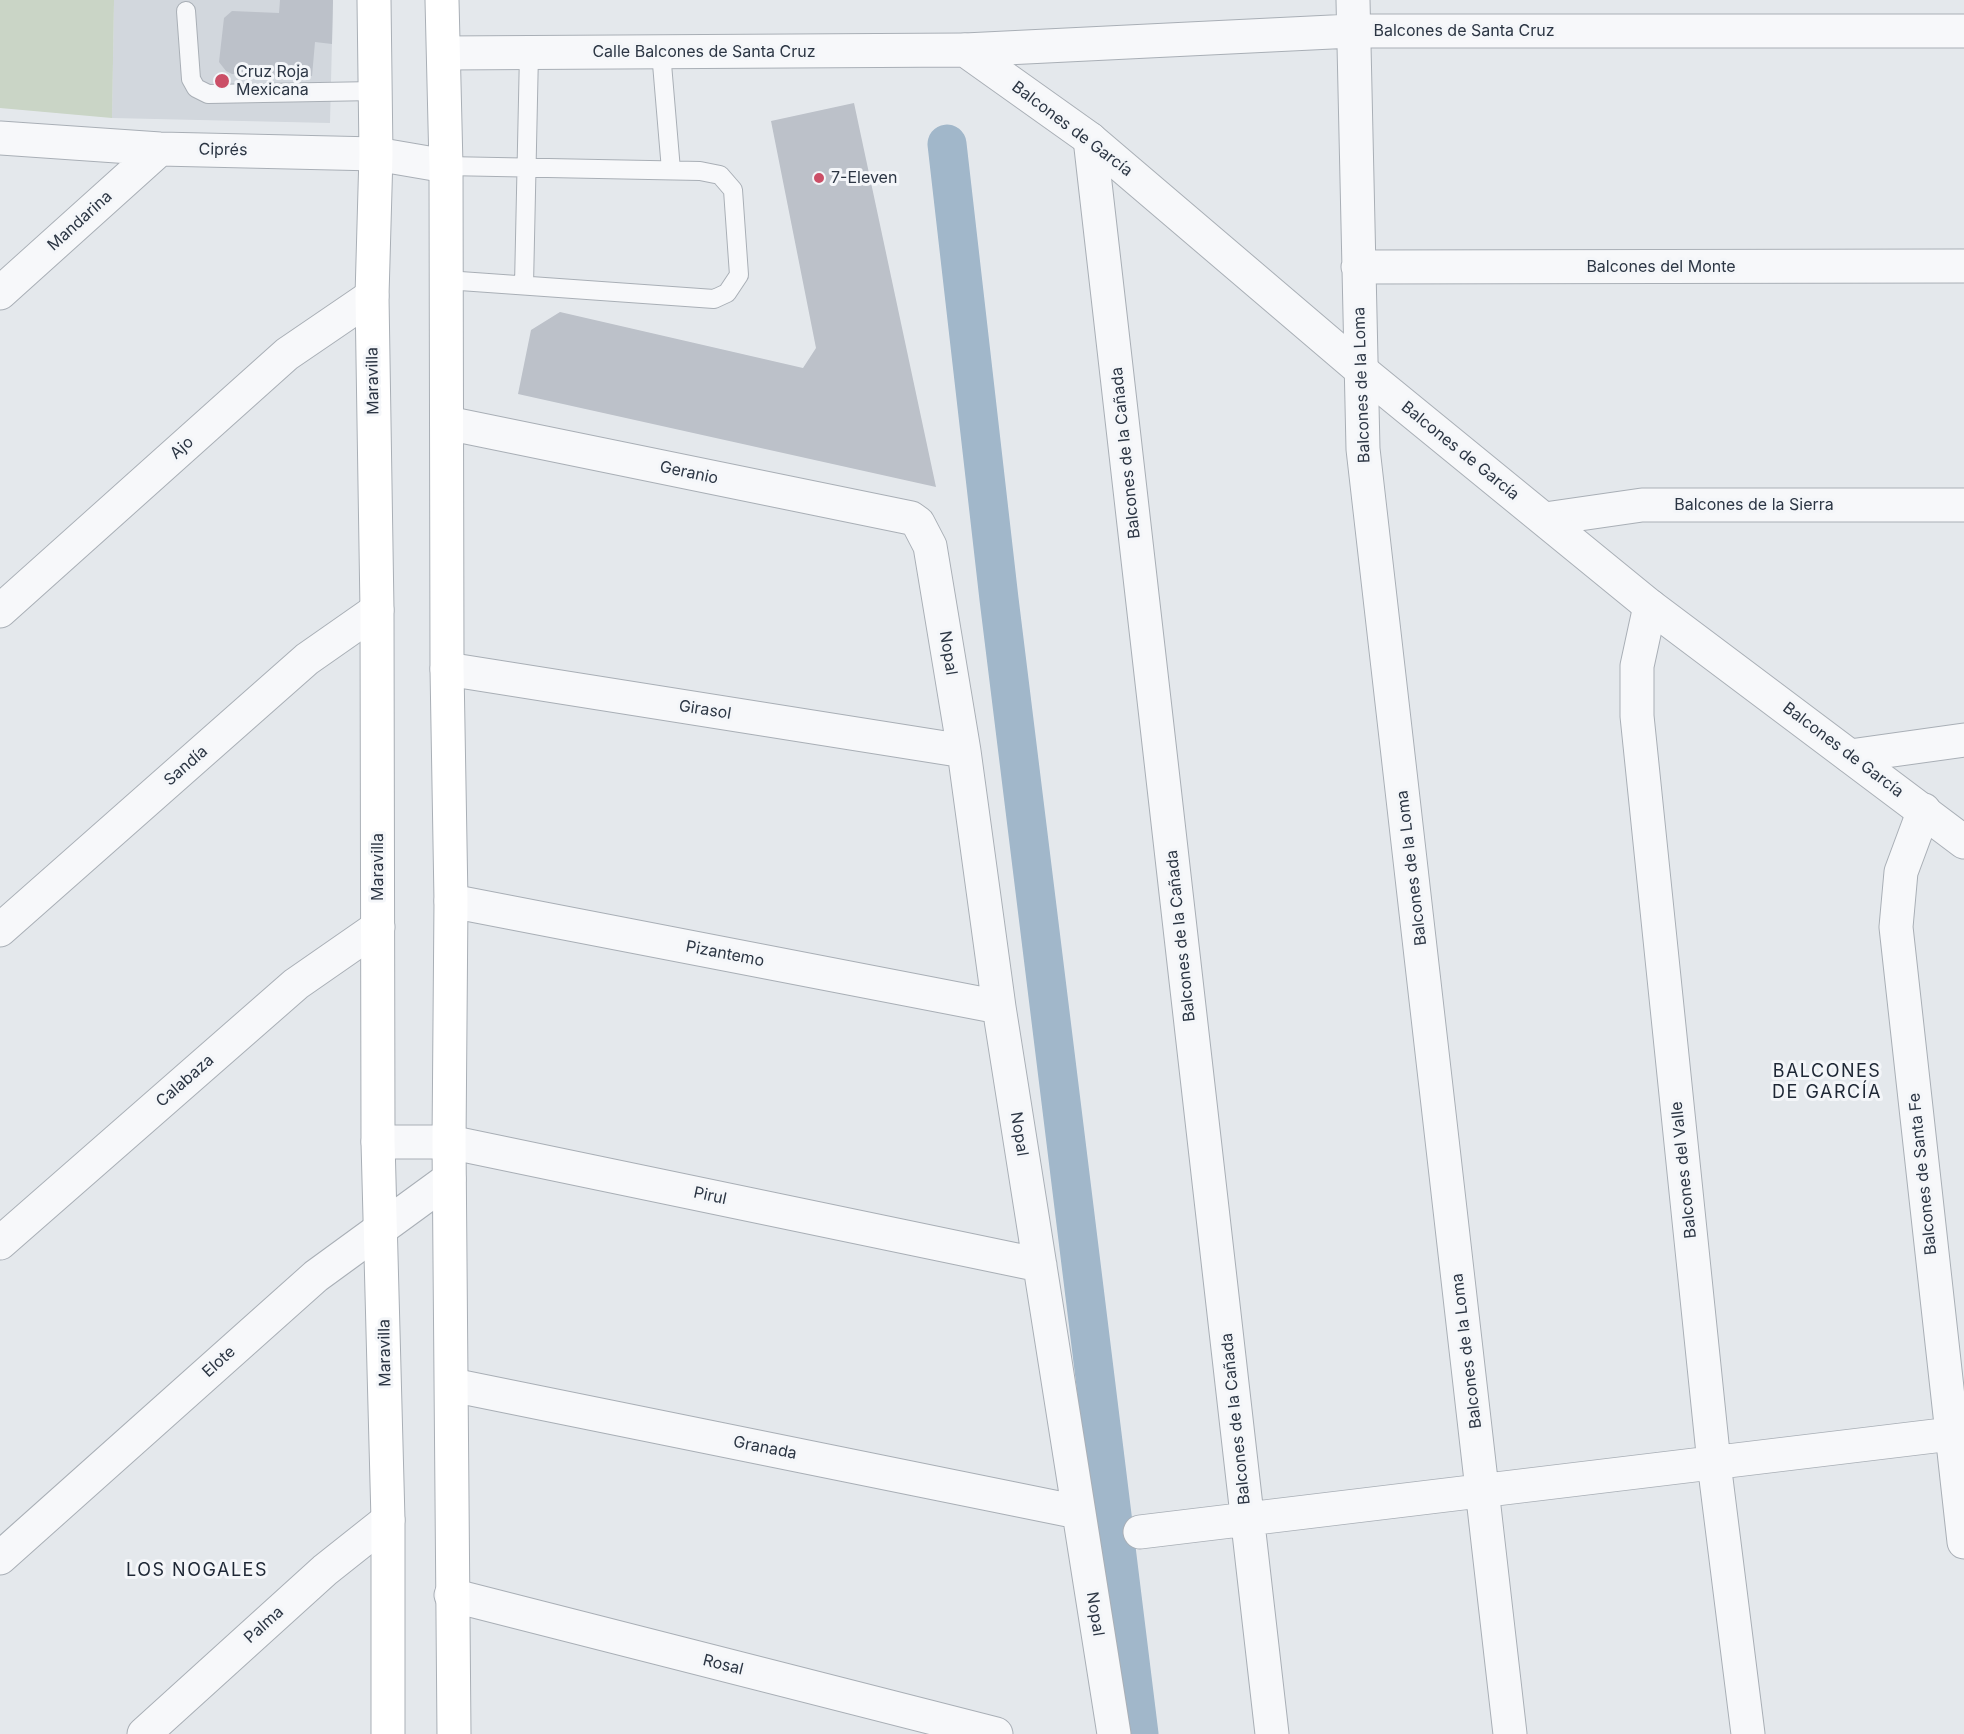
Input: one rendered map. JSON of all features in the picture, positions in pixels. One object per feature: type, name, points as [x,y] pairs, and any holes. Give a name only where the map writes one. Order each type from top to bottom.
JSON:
[{"type":"main road","name":"Maravilla","points":[[374,0],[376,154],[372,296],[377,610],[378,1142],[388,1520],[388,1734]]},
{"type":"main road","points":[[442,0],[446,166],[447,669],[451,902],[449,1142],[452,1385],[451,1595],[454,1734]]},
{"type":"street","name":"Balcones de Santa Cruz","points":[[965,50],[1353,16],[1964,31]]},
{"type":"street","name":"Balcones de la Loma","points":[[1353,16],[1363,449],[1510,1734]]},
{"type":"street","name":"Calle Balcones de Santa Cruz","points":[[444,54],[965,50]]},
{"type":"street","name":"Balcones de García","points":[[965,50],[1090,139],[1361,370],[1650,606],[1964,842]]},
{"type":"street","name":"Ciprés","points":[[0,138],[160,149],[376,154],[446,166]]},
{"type":"street","name":"Balcones de la Cañada","points":[[1090,139],[1272,1734]]},
{"type":"street","name":"Mandarina","points":[[0,293],[160,149]]},
{"type":"street","name":"Balcones del Monte","points":[[1358,267],[1964,267]]},
{"type":"street","name":"Ajo","points":[[0,611],[287,354],[372,296]]},
{"type":"street","name":"Geranio","points":[[447,423],[911,518],[925,534]]},
{"type":"street","name":"Balcones de la Sierra","points":[[1545,519],[1642,505],[1964,505]]},
{"type":"street","name":"Nopal","points":[[925,534],[930,546],[964,751],[999,1007],[1114,1734]]},
{"type":"street","name":"Balcones del Valle","points":[[1650,606],[1637,666],[1636,716],[1714,1463],[1748,1734]]},
{"type":"street","name":"Sandía","points":[[0,930],[307,659],[377,610]]},
{"type":"street","name":"Girasol","points":[[447,669],[964,751]]},
{"type":"street","points":[[1850,756],[1964,740]]},
{"type":"street","name":"Balcones de Santa Fe","points":[[1924,810],[1901,872],[1896,927],[1964,1542]]},
{"type":"street","name":"Pizantemo","points":[[451,902],[999,1007]]},
{"type":"street","name":"Calabaza","points":[[0,1243],[296,984],[378,927]]},
{"type":"street","name":"Pirul","points":[[378,1142],[449,1142],[1040,1265]]},
{"type":"street","name":"Elote","points":[[0,1558],[316,1276],[449,1179]]},
{"type":"street","name":"Granada","points":[[452,1385],[1078,1512]]},
{"type":"street","points":[[1140,1532],[1951,1434]]},
{"type":"street","name":"Palma","points":[[144,1734],[325,1570],[388,1520]]},
{"type":"street","name":"Rosal","points":[[451,1595],[996,1734]]},
{"type":"lane","points":[[186,11],[191,80],[196,88],[208,94],[375,91]]},
{"type":"lane","points":[[662,52],[671,170]]},
{"type":"lane","points":[[524,285],[529,53]]},
{"type":"lane","points":[[446,166],[671,170],[700,171],[720,175],[733,190],[739,275],[727,293],[714,299],[446,280]]},
{"type":"shaded area","name":"Cruz Roja Mexicana","points":[[114,0],[333,0],[330,123],[112,118]]},
{"type":"green space","points":[[0,0],[114,0],[112,118],[0,108]]},
{"type":"building","points":[[280,0],[333,0],[332,44],[315,42],[312,76],[232,74],[226,71],[219,62],[224,18],[232,11],[279,13]]},
{"type":"building","points":[[854,103],[936,487],[518,394],[531,330],[560,312],[803,368],[816,348],[771,121]]},
{"type":"waterway","points":[[947,144],[999,599],[1139,1734]]},
{"type":"place","name":"Cruz Roja Mexicana","points":[[222,81]]},
{"type":"place","name":"7-Eleven","points":[[819,178]]},
{"type":"district","name":"BALCONES DE GARCÍA","points":[[1827,1082]]},
{"type":"district","name":"LOS NOGALES","points":[[197,1571]]}]
